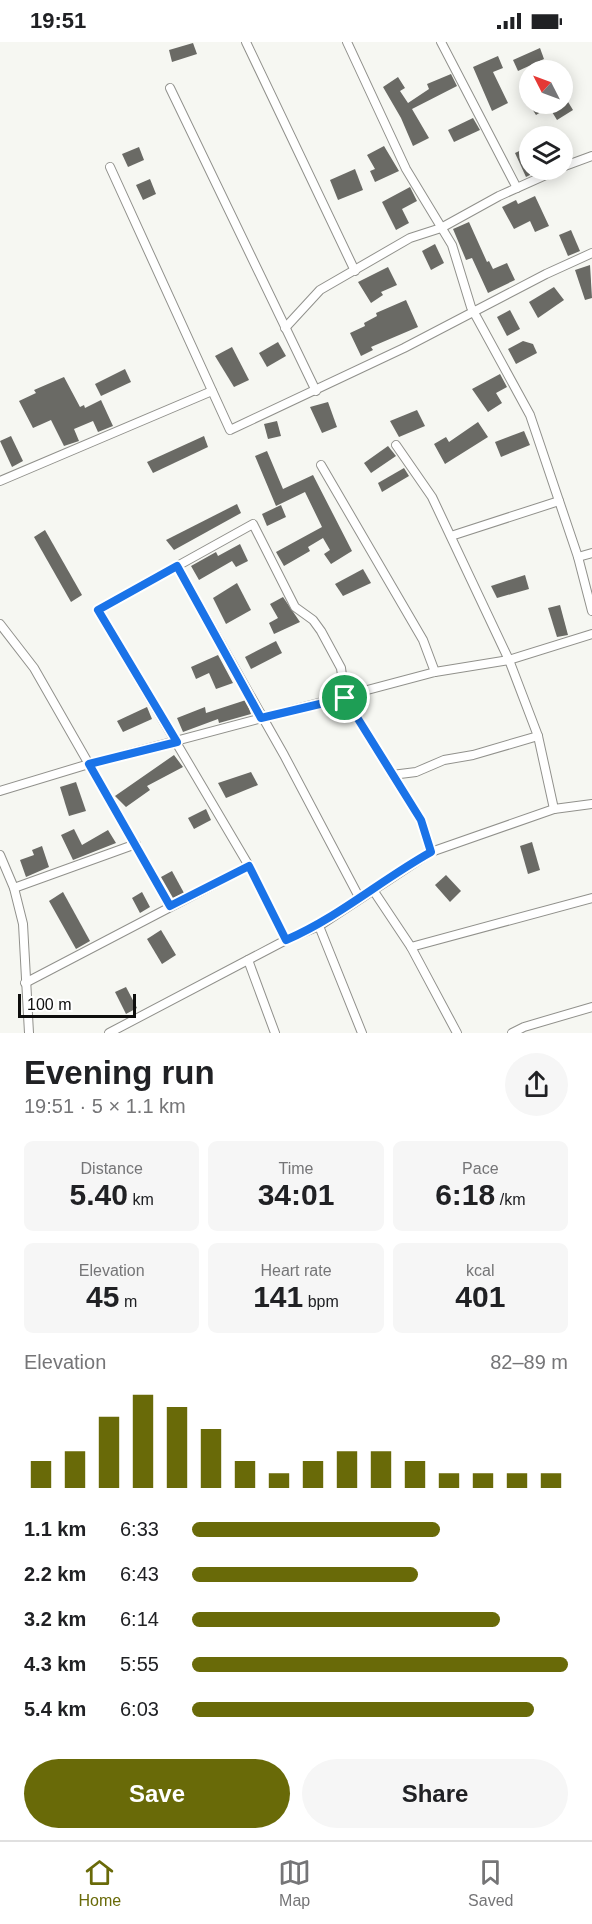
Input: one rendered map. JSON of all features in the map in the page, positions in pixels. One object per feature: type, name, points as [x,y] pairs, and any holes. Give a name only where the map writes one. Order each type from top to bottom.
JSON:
[{"type":"street","points":[[246,42],[355,271]]},
{"type":"street","points":[[347,42],[406,170],[452,245],[474,313],[530,415],[578,557],[592,611]]},
{"type":"street","points":[[441,42],[517,188]]},
{"type":"street","points":[[170,88],[316,391]]},
{"type":"street","points":[[573,163],[592,156]]},
{"type":"street","points":[[110,167],[230,430],[316,391],[592,253]]},
{"type":"street","points":[[285,328],[320,290],[410,238],[441,228],[535,180]]},
{"type":"street","points":[[0,481],[212,391]]},
{"type":"street","points":[[396,445],[432,496],[509,660],[538,736],[554,809]]},
{"type":"street","points":[[321,465],[423,640],[435,672]]},
{"type":"street","points":[[451,536],[559,501]]},
{"type":"street","points":[[286,940],[249,866],[98,610],[253,524],[295,607],[313,620],[331,649],[340,668],[345,698],[421,820],[431,852]]},
{"type":"street","points":[[578,557],[592,553]]},
{"type":"street","points":[[177,566],[358,897]]},
{"type":"street","points":[[0,624],[34,668],[170,906]]},
{"type":"street","points":[[0,791],[89,764],[345,698],[435,672],[509,660],[592,634]]},
{"type":"street","points":[[392,775],[416,772],[444,760],[473,755],[538,736]]},
{"type":"street","points":[[109,1033],[286,940],[319,926],[358,897],[373,890],[431,852],[554,809],[592,804]]},
{"type":"street","points":[[14,888],[136,844]]},
{"type":"street","points":[[0,855],[14,888],[23,924],[29,1033]]},
{"type":"street","points":[[25,983],[249,866]]},
{"type":"street","points":[[373,890],[411,946],[457,1033]]},
{"type":"street","points":[[411,946],[592,898]]},
{"type":"street","points":[[319,926],[362,1033]]},
{"type":"street","points":[[248,960],[274,1033]]},
{"type":"street","points":[[512,1033],[524,1027],[592,1007]]},
{"type":"building","points":[[193,43],[197,54],[172,62],[169,50]]},
{"type":"building","points":[[540,48],[544,59],[519,60],[518,71],[513,60]]},
{"type":"building","points":[[498,56],[503,68],[493,72],[508,103],[492,111],[473,67]]},
{"type":"building","points":[[451,74],[457,86],[412,109],[429,138],[413,146],[401,118],[383,87],[398,77],[405,88],[400,91],[408,103],[429,89],[427,84]]},
{"type":"building","points":[[553,114],[567,114],[557,120]]},
{"type":"building","points":[[473,118],[480,130],[454,142],[448,130]]},
{"type":"building","points":[[384,146],[399,171],[375,182],[370,171],[375,169],[367,155]]},
{"type":"building","points":[[139,147],[144,160],[128,167],[122,154]]},
{"type":"building","points":[[355,169],[363,190],[338,200],[330,180]]},
{"type":"building","points":[[150,179],[156,194],[143,200],[136,185]]},
{"type":"building","points":[[410,187],[417,201],[402,209],[409,223],[396,230],[382,202]]},
{"type":"building","points":[[535,196],[549,226],[535,232],[530,221],[514,229],[502,207],[516,200],[518,204]]},
{"type":"building","points":[[469,222],[487,262],[489,261],[493,269],[507,263],[515,280],[488,293],[472,258],[466,260],[453,229]]},
{"type":"building","points":[[571,230],[580,251],[568,256],[559,235]]},
{"type":"building","points":[[435,244],[444,263],[431,270],[422,251]]},
{"type":"building","points":[[590,265],[592,298],[585,300],[575,270]]},
{"type":"building","points":[[388,267],[397,285],[381,292],[383,295],[371,303],[358,282]]},
{"type":"building","points":[[554,287],[564,300],[538,318],[529,302]]},
{"type":"building","points":[[406,300],[418,327],[371,347],[373,350],[361,356],[350,333],[365,326],[364,323],[377,316],[376,313]]},
{"type":"building","points":[[510,310],[520,329],[507,336],[497,317]]},
{"type":"building","points":[[523,341],[533,344],[537,353],[516,364],[508,349]]},
{"type":"building","points":[[278,342],[286,356],[267,367],[259,353]]},
{"type":"building","points":[[232,347],[249,380],[234,387],[215,356]]},
{"type":"building","points":[[125,369],[131,382],[101,396],[95,384]]},
{"type":"building","points":[[500,374],[507,387],[496,393],[502,403],[488,412],[472,389]]},
{"type":"building","points":[[64,377],[80,407],[84,405],[85,408],[101,400],[113,426],[98,432],[93,421],[74,429],[79,441],[64,446],[51,420],[33,428],[19,401],[36,393],[34,390]]},
{"type":"building","points":[[328,402],[337,427],[322,433],[310,407]]},
{"type":"building","points":[[417,410],[425,426],[399,437],[390,421]]},
{"type":"building","points":[[277,421],[281,436],[268,439],[264,424]]},
{"type":"building","points":[[478,422],[488,437],[445,464],[434,444],[446,437],[449,442]]},
{"type":"building","points":[[524,431],[530,445],[501,457],[495,442]]},
{"type":"building","points":[[11,436],[23,461],[12,467],[0,441]]},
{"type":"building","points":[[204,436],[208,447],[153,473],[147,462]]},
{"type":"building","points":[[388,446],[396,456],[371,473],[364,463]]},
{"type":"building","points":[[267,451],[283,489],[313,475],[352,551],[331,564],[324,554],[330,550],[323,538],[308,547],[310,551],[284,566],[276,552],[322,527],[305,492],[276,506],[255,456]]},
{"type":"building","points":[[404,468],[409,476],[382,492],[378,483]]},
{"type":"building","points":[[237,504],[241,513],[174,550],[166,540]]},
{"type":"building","points":[[281,505],[286,517],[267,526],[262,514]]},
{"type":"building","points":[[45,530],[82,595],[71,602],[34,537]]},
{"type":"building","points":[[240,544],[248,561],[236,567],[232,561],[199,580],[191,566],[216,552],[218,556]]},
{"type":"building","points":[[363,569],[371,583],[343,596],[335,584]]},
{"type":"building","points":[[525,575],[529,589],[497,598],[491,586]]},
{"type":"building","points":[[237,583],[251,610],[226,624],[213,598]]},
{"type":"building","points":[[283,597],[300,622],[274,634],[269,623],[278,618],[270,604]]},
{"type":"building","points":[[560,605],[568,635],[557,637],[548,608]]},
{"type":"building","points":[[276,641],[282,653],[251,669],[245,657]]},
{"type":"building","points":[[218,655],[233,683],[216,689],[209,673],[196,679],[191,667]]},
{"type":"building","points":[[246,700],[251,714],[219,723],[218,719],[183,732],[177,718],[205,707],[206,713]]},
{"type":"building","points":[[147,707],[152,719],[123,732],[117,721]]},
{"type":"building","points":[[174,755],[183,767],[147,786],[150,790],[126,807],[115,796]]},
{"type":"building","points":[[251,772],[258,785],[226,798],[218,783]]},
{"type":"building","points":[[76,782],[86,811],[69,816],[60,787]]},
{"type":"building","points":[[206,809],[211,820],[194,829],[188,818]]},
{"type":"building","points":[[74,829],[82,845],[108,830],[116,843],[73,860],[61,835]]},
{"type":"building","points":[[532,842],[540,870],[528,874],[520,846]]},
{"type":"building","points":[[42,846],[49,867],[26,877],[20,860],[34,855],[32,850]]},
{"type":"building","points":[[172,871],[184,893],[173,898],[161,877]]},
{"type":"building","points":[[446,875],[461,891],[450,902],[435,885]]},
{"type":"building","points":[[63,892],[90,941],[76,949],[49,901]]},
{"type":"building","points":[[142,892],[150,907],[140,913],[132,898]]},
{"type":"building","points":[[161,930],[176,955],[162,964],[147,939]]},
{"type":"building","points":[[126,987],[137,1008],[126,1014],[115,992]]},
{"type":"route","points":[[177,566],[261,718],[345,698],[421,820],[431,852],[373,890],[358,897],[319,926],[286,940],[249,866],[170,906],[89,764],[177,742],[98,610],[177,566]]}]
